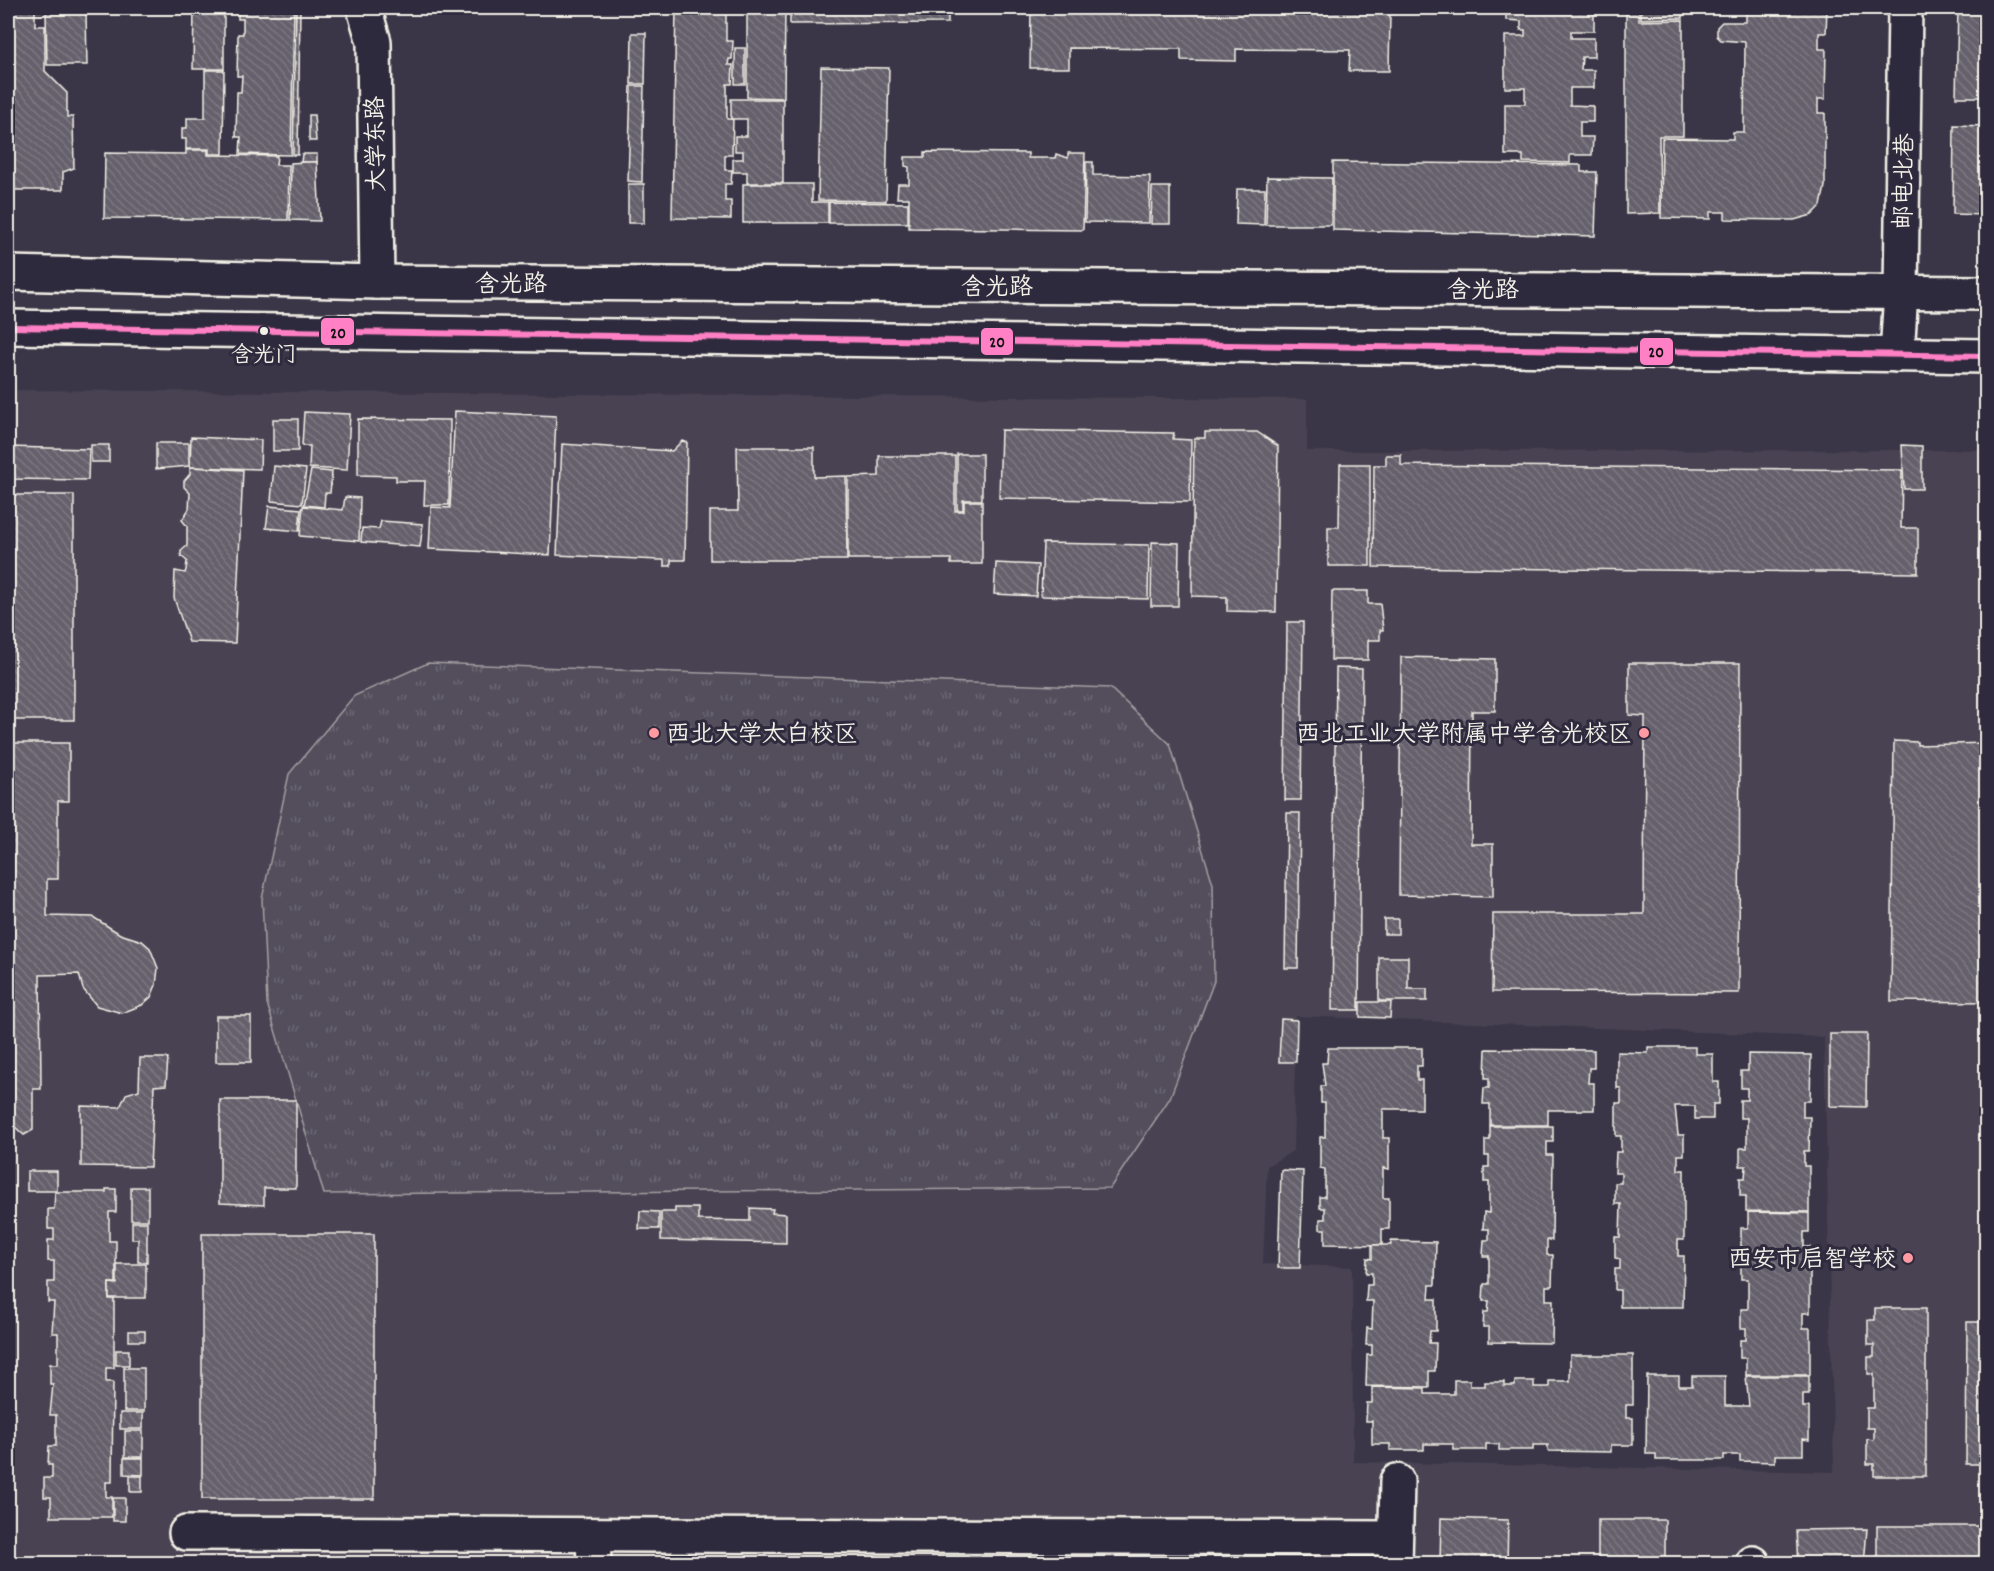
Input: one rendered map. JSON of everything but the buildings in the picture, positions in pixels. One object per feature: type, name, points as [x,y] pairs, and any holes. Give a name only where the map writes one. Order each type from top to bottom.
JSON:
[{"type":"main road","name":"大学东路","points":[[364,8],[374,42],[376,282]]},
{"type":"main road","name":"邮电北巷","points":[[1897,355],[1901,292],[1905,8]]},
{"type":"main road","name":"含光路","points":[[8,273],[376,282],[1986,293]]},
{"type":"main road","points":[[8,327],[1986,356]]},
{"type":"main road","points":[[186,1533],[593,1549],[1395,1551],[1397,1481]]},
{"type":"shaded area","name":"西北大学太白校区","points":[[8,390],[1307,399],[1307,451],[1986,450],[1986,1563],[8,1564]],"holes":[[[1296,1016],[1824,1037],[1834,1472],[1353,1462],[1352,1267],[1263,1264],[1267,1166],[1293,1151]]]},
{"type":"green space","points":[[428,663],[1110,688],[1170,744],[1213,884],[1214,981],[1170,1098],[1110,1188],[324,1194],[267,1003],[262,899],[289,774],[354,696]]},
{"type":"transit line","name":"20","points":[[8,327],[1986,356]]},
{"type":"place","name":"含光门","points":[[264,331]]},
{"type":"place","name":"西北大学太白校区","points":[[654,733]]},
{"type":"place","name":"西北工业大学附属中学含光校区","points":[[1644,733]]},
{"type":"place","name":"西安市启智学校","points":[[1908,1258]]}]
